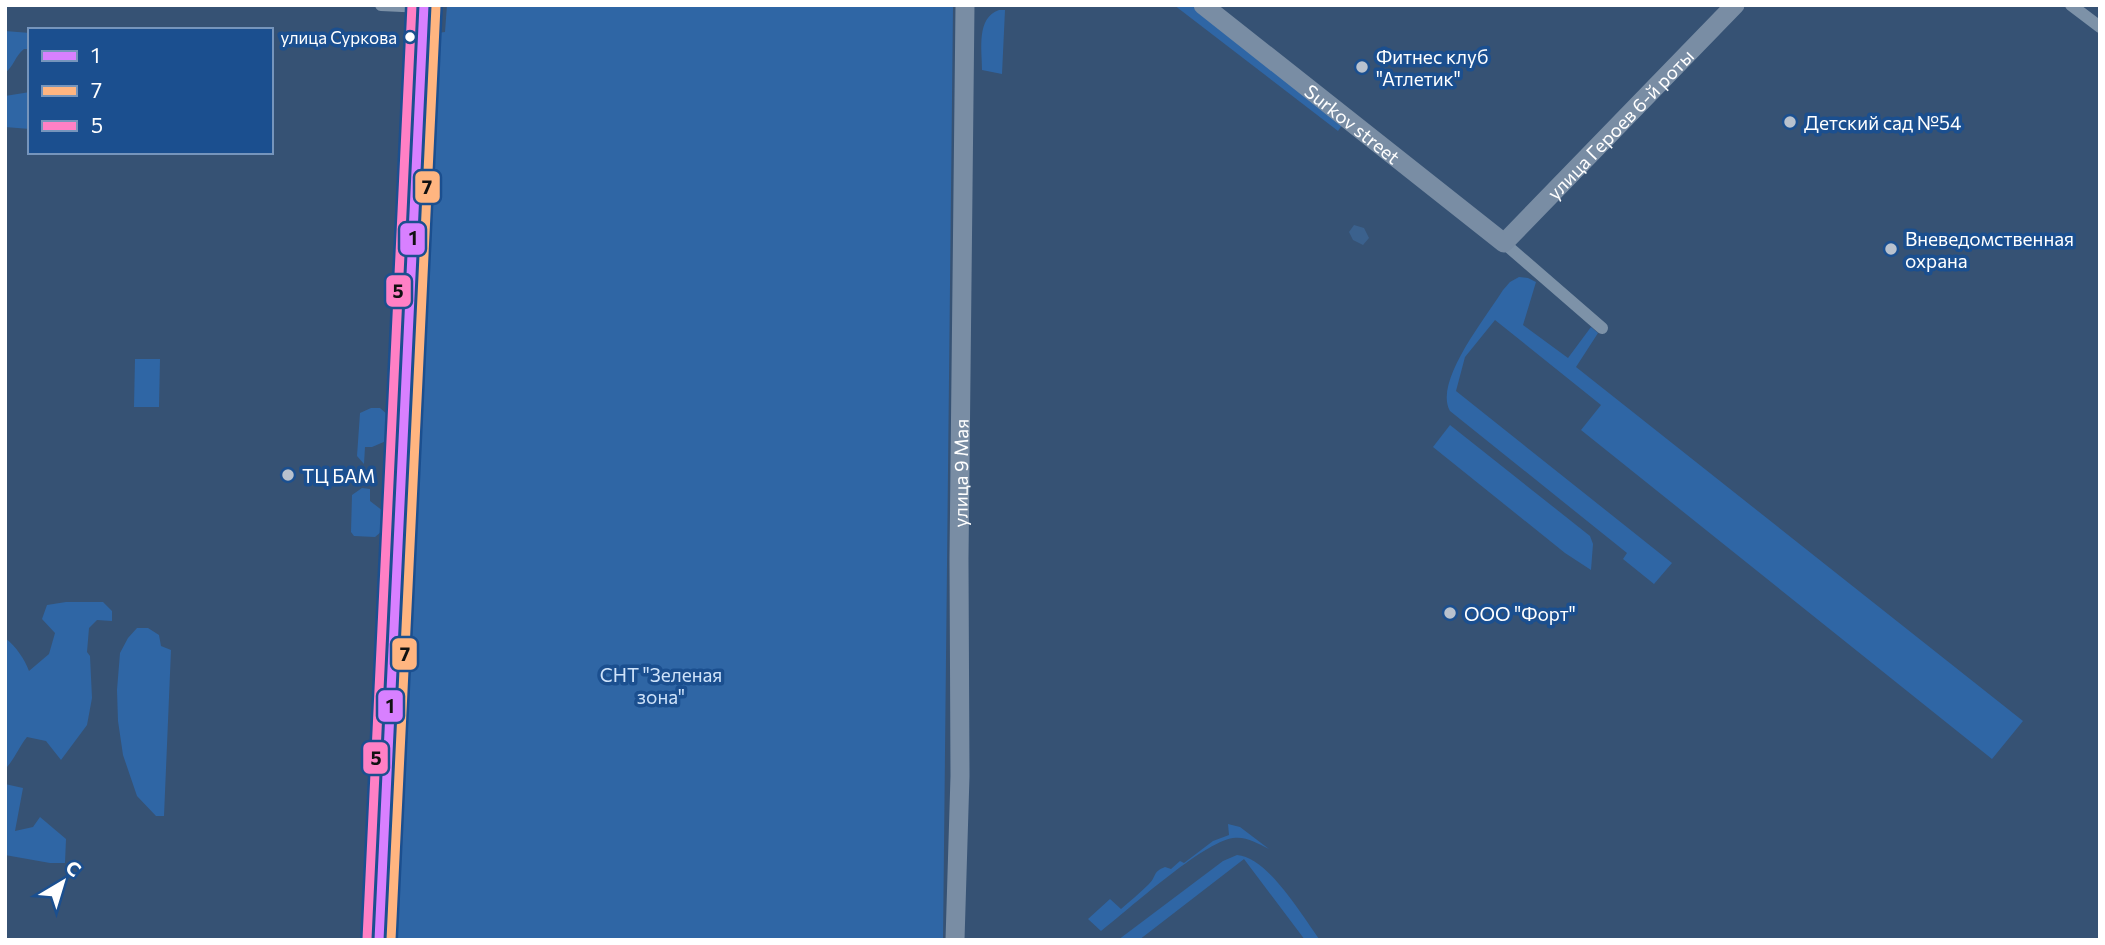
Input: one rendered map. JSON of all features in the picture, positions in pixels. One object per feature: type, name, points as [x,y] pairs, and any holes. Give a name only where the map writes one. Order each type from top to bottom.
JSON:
[{"type":"street","points":[[379,940],[424,6],[381,5]]},
{"type":"street","name":"улица 9 Мая","points":[[955,940],[960,776],[959,559],[965,5]]},
{"type":"street","name":"Surkov street","points":[[1203,5],[1504,243]]},
{"type":"street","name":"улица Героев 6-й роты","points":[[1504,243],[1735,5]]},
{"type":"street","points":[[2071,5],[2100,27]]},
{"type":"street","points":[[1504,243],[1602,328]]},
{"type":"green space","name":"СНТ \"Зеленая зона\"","points":[[447,5],[953,5],[943,940],[393,940],[437,33],[445,32]]},
{"type":"green space","points":[[1174,5],[1191,5],[1342,125],[1338,131]]},
{"type":"green space","points":[[1005,10],[1002,74],[982,70],[981,44],[984,27],[992,14]]},
{"type":"green space","points":[[5,31],[28,33],[28,49],[21,52],[5,73]]},
{"type":"green space","points":[[28,92],[28,129],[5,127],[5,96]]},
{"type":"green space","points":[[1519,277],[1536,282],[1523,325],[1568,358],[1591,327],[1598,333],[1576,367],[2023,721],[1992,759],[1581,430],[1601,405],[1495,320],[1465,357],[1456,391],[1672,563],[1654,584],[1623,559],[1627,553],[1450,411],[1447,399],[1449,384],[1464,349],[1503,290]]},
{"type":"green space","points":[[135,359],[160,359],[159,407],[134,407]]},
{"type":"green space","points":[[371,408],[380,408],[388,415],[386,441],[365,447],[364,464],[357,456],[360,413]]},
{"type":"green space","points":[[1450,425],[1590,536],[1593,544],[1591,570],[1565,553],[1433,447]]},
{"type":"green space","points":[[362,488],[370,489],[370,501],[383,511],[382,531],[375,537],[354,536],[351,532],[352,495]]},
{"type":"green space","points":[[103,602],[112,611],[112,621],[97,620],[89,628],[87,652],[90,656],[92,698],[87,725],[61,760],[46,741],[27,737],[7,767],[5,638],[20,653],[29,671],[49,654],[55,633],[42,619],[47,605]]},
{"type":"green space","points":[[137,628],[148,628],[159,635],[161,646],[171,650],[164,816],[156,816],[137,796],[123,755],[118,721],[120,653]]},
{"type":"green space","points":[[5,784],[23,788],[15,831],[33,827],[40,817],[66,839],[65,863],[5,855]]},
{"type":"green space","points":[[1228,824],[1240,827],[1269,849],[1242,838],[1220,842],[1185,864],[1101,931],[1088,919],[1110,899],[1121,909],[1149,884],[1158,871],[1165,867],[1171,869],[1180,861],[1184,863],[1213,841],[1229,835]]},
{"type":"green space","points":[[1237,855],[1249,858],[1272,876],[1320,940],[1305,940],[1244,859],[1139,940],[1118,940],[1223,861]]},
{"type":"shaded area","points":[[1354,225],[1364,228],[1369,238],[1363,245],[1353,240],[1349,232]]},
{"type":"transit line","name":"5","points":[[367,939],[412,5]]},
{"type":"transit line","name":"1","points":[[379,940],[424,5]]},
{"type":"transit line","name":"7","points":[[391,940],[436,6]]},
{"type":"place","name":"улица Суркова","points":[[410,37]]},
{"type":"place","name":"Фитнес клуб \"Атлетик\"","points":[[1362,67]]},
{"type":"place","name":"Детский сад №54","points":[[1790,122]]},
{"type":"place","name":"Вневедомственная охрана","points":[[1891,249]]},
{"type":"place","name":"ТЦ БАМ","points":[[288,475]]},
{"type":"place","name":"ООО \"Форт\"","points":[[1450,613]]}]
